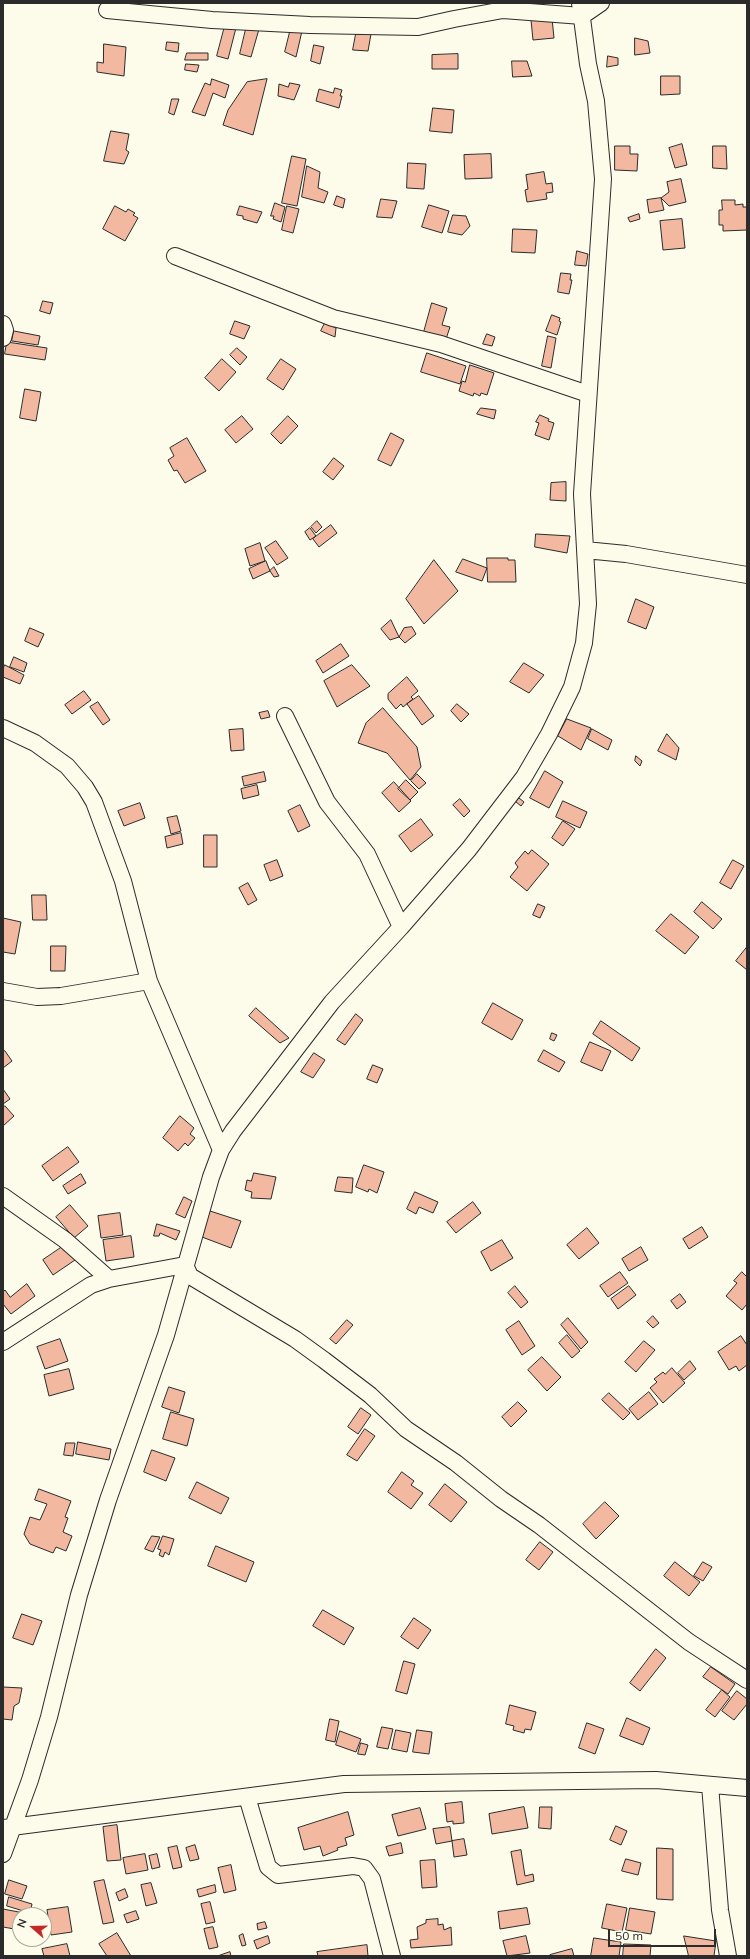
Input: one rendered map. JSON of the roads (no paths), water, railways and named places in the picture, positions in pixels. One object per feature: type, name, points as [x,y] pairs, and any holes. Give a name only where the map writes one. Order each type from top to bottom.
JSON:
[{"type":"street","points":[[107,10],[212,20],[310,25],[418,27],[503,10],[581,10],[601,3]]},
{"type":"street","points":[[3,1854],[8,1827],[30,1780],[49,1717],[81,1588],[108,1500],[166,1335],[185,1265],[221,1150],[233,1131],[332,1002],[401,927],[469,849],[524,777],[572,687],[584,643],[588,604],[582,494],[588,394],[599,261],[603,179],[596,101],[588,64],[581,10]]},
{"type":"street","points":[[175,256],[333,318],[441,344],[588,394]]},
{"type":"street","points":[[3,324],[5,330],[3,338]]},
{"type":"street","points":[[585,550],[626,554],[747,575]]},
{"type":"street","points":[[285,716],[327,802],[367,854],[401,927]]},
{"type":"street","points":[[3,728],[35,743],[67,766],[85,787],[94,802],[123,881],[150,981],[221,1150]]},
{"type":"street","points":[[3,991],[37,997],[61,996],[150,981]]},
{"type":"street","points":[[3,1196],[65,1240],[109,1279]]},
{"type":"street","points":[[3,1342],[91,1285],[109,1279],[185,1265]]},
{"type":"street","points":[[185,1265],[190,1276],[295,1339],[324,1360],[370,1395],[406,1429],[456,1462],[501,1499],[539,1525],[689,1642],[747,1680]]},
{"type":"street","points":[[8,1827],[344,1784],[656,1780],[747,1788]]},
{"type":"street","points":[[710,1785],[720,1910],[728,1956]]},
{"type":"street","points":[[247,1797],[268,1868],[278,1875],[353,1866],[364,1868],[372,1878],[392,1956]]}]
